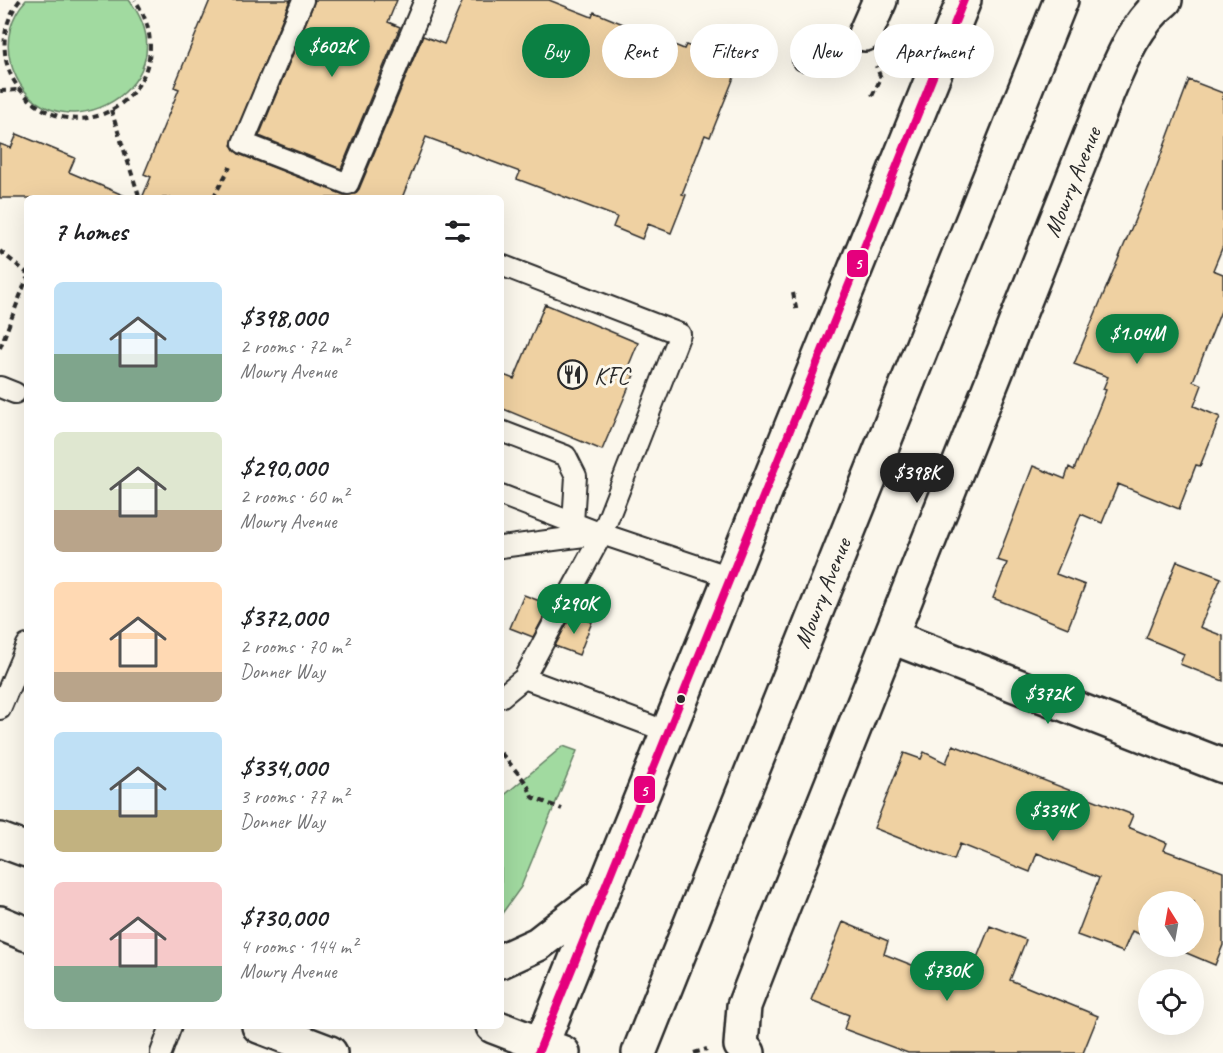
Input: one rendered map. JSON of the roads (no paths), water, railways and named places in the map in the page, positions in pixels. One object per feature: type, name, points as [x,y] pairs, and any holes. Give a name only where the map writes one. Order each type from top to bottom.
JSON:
[{"type":"main road","points":[[865,34],[880,0]]},
{"type":"main road","points":[[500,1029],[547,1050],[602,894],[964,0]]},
{"type":"main road","name":"Mowry Avenue","points":[[639,1053],[1061,0]]},
{"type":"main road","name":"Mowry Avenue","points":[[744,1049],[744,1006],[1116,70],[1125,50],[1151,11],[1165,0]]},
{"type":"main road","points":[[892,637],[1223,766]]},
{"type":"main road","points":[[0,840],[24,849]]},
{"type":"main road","points":[[504,960],[538,944],[602,894]]},
{"type":"main road","points":[[0,923],[24,933]]},
{"type":"main road","points":[[263,1029],[303,1053]]},
{"type":"main road","points":[[266,1029],[330,1053]]},
{"type":"lane","points":[[303,0],[243,143],[348,184],[425,0]]},
{"type":"lane","points":[[504,266],[680,334],[602,534],[524,678],[504,695]]},
{"type":"lane","points":[[504,432],[566,456],[576,476],[573,523]]},
{"type":"lane","points":[[504,496],[602,534],[730,577]]},
{"type":"lane","points":[[504,548],[602,534]]},
{"type":"lane","points":[[0,709],[24,652]]},
{"type":"lane","points":[[524,678],[668,732]]},
{"type":"lane","points":[[161,1053],[170,1029]]},
{"type":"place","name":"KFC","points":[[573,375]]}]
